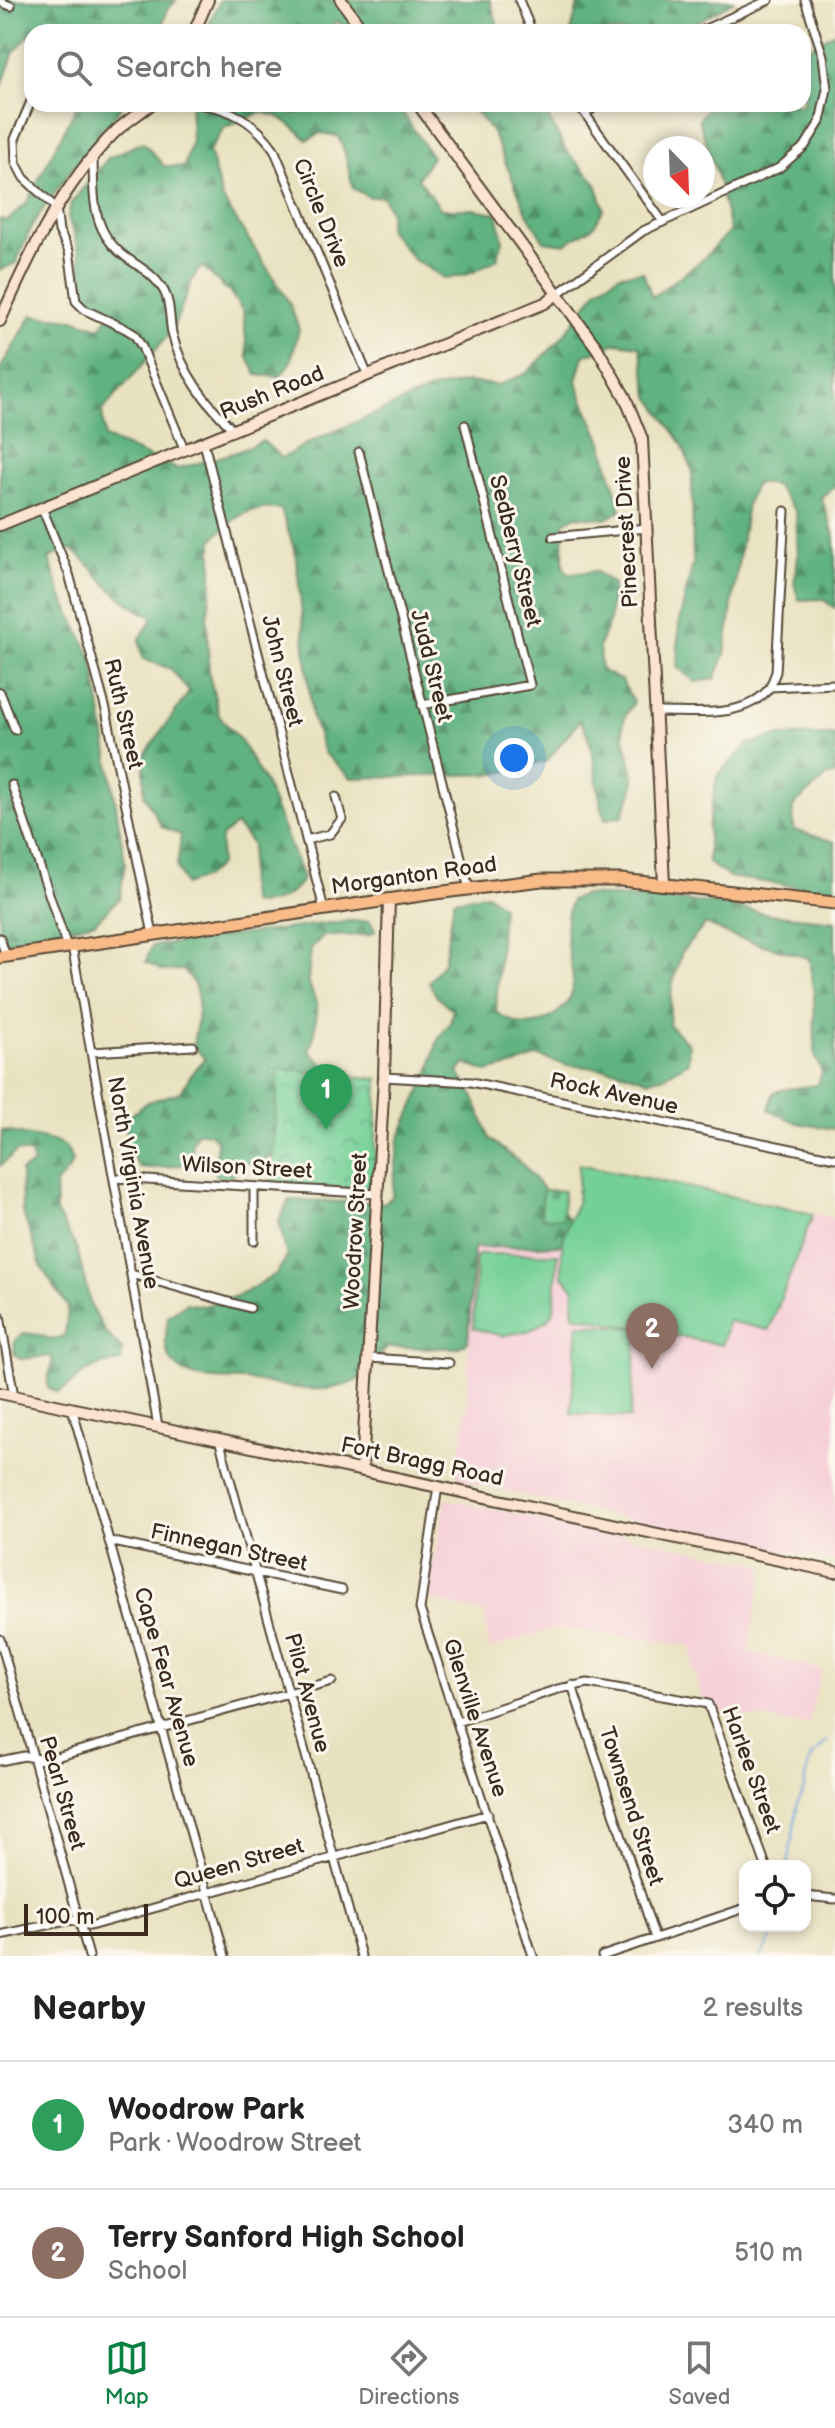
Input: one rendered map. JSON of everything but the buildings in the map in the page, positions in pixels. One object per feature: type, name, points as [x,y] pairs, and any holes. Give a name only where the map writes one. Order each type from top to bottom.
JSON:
[{"type":"main road","name":"Morganton Road","points":[[3,956],[389,899],[570,878],[664,884],[835,903]]},
{"type":"street","points":[[198,24],[208,0]]},
{"type":"street","points":[[341,0],[358,24]]},
{"type":"street","points":[[519,0],[529,24]]},
{"type":"street","points":[[716,24],[769,0]]},
{"type":"street","points":[[557,294],[628,240],[789,162],[814,132],[825,106],[826,66],[805,0]]},
{"type":"street","points":[[0,2],[11,6]]},
{"type":"street","points":[[825,106],[835,108]]},
{"type":"street","points":[[26,112],[15,139],[16,163],[24,178],[56,208],[59,231],[69,251],[76,301],[85,310],[134,334],[185,451]]},
{"type":"street","points":[[0,321],[56,208],[118,129],[140,112]]},
{"type":"street","name":"Circle Drive","points":[[231,112],[260,131],[274,149],[368,376]]},
{"type":"street","name":"Pinecrest Drive","points":[[424,112],[612,372],[634,418],[644,451],[664,884]]},
{"type":"street","points":[[588,112],[585,114],[663,222]]},
{"type":"street","points":[[93,158],[100,228],[112,247],[159,283],[167,298],[172,331],[184,369],[199,393],[234,431]]},
{"type":"street","name":"Rush Road","points":[[0,525],[545,303],[557,294]]},
{"type":"street","name":"Sedberry Street","points":[[422,705],[530,685],[465,425]]},
{"type":"street","name":"John Street","points":[[204,443],[324,909]]},
{"type":"street","name":"Judd Street","points":[[359,452],[469,889]]},
{"type":"street","name":"Ruth Street","points":[[42,508],[69,574],[106,710],[153,934]]},
{"type":"street","points":[[654,712],[728,711],[754,702],[770,687],[776,672],[785,511]]},
{"type":"street","points":[[553,537],[647,528]]},
{"type":"street","points":[[770,687],[835,684]]},
{"type":"street","points":[[0,692],[15,730]]},
{"type":"street","name":"North Virginia Avenue","points":[[12,785],[69,946],[158,1426]]},
{"type":"street","points":[[306,840],[334,832],[342,819],[336,797]]},
{"type":"street","name":"Woodrow Street","points":[[362,1470],[384,1077],[389,899]]},
{"type":"street","points":[[0,938],[3,956]]},
{"type":"street","points":[[91,1052],[193,1046]]},
{"type":"street","name":"Rock Avenue","points":[[384,1077],[471,1082],[835,1158]]},
{"type":"street","name":"Wilson Street","points":[[114,1178],[378,1194]]},
{"type":"street","points":[[254,1187],[254,1241]]},
{"type":"street","points":[[131,1274],[250,1308]]},
{"type":"street","points":[[0,1316],[14,1396]]},
{"type":"street","points":[[368,1358],[449,1363]]},
{"type":"street","name":"Fort Bragg Road","points":[[0,1393],[835,1572]]},
{"type":"street","name":"Cape Fear Avenue","points":[[72,1408],[225,1956]]},
{"type":"street","name":"Pilot Avenue","points":[[219,1439],[361,1956]]},
{"type":"street","name":"Glenville Avenue","points":[[438,1486],[420,1609],[533,1956]]},
{"type":"street","name":"Finnegan Street","points":[[109,1541],[342,1590]]},
{"type":"street","name":"Pearl Street","points":[[0,1639],[89,1956]]},
{"type":"street","points":[[0,1761],[24,1756],[45,1760],[332,1681]]},
{"type":"street","name":"Harlee Street","points":[[457,1722],[572,1685],[599,1683],[708,1704],[764,1860]]},
{"type":"street","name":"Townsend Street","points":[[572,1685],[655,1938]]},
{"type":"street","name":"Queen Street","points":[[0,1935],[71,1920],[90,1926],[488,1814]]},
{"type":"street","points":[[811,1897],[835,1899]]},
{"type":"street","points":[[602,1956],[739,1910]]},
{"type":"shaded area","points":[[579,1164],[835,1218],[835,1561],[456,1480],[468,1396],[469,1248],[562,1245],[577,1203]]},
{"type":"shaded area","points":[[446,1499],[764,1565],[748,1652],[821,1669],[808,1725],[705,1711],[693,1666],[692,1645],[555,1628],[489,1649],[485,1613],[426,1600]]},
{"type":"green space","points":[[0,0],[176,0],[168,9],[163,24],[49,24],[48,21],[44,24],[24,24],[24,41],[14,52],[0,92]]},
{"type":"green space","points":[[220,0],[490,0],[498,24],[395,24],[390,21],[341,24],[335,21],[333,24],[209,24]]},
{"type":"green space","points":[[579,0],[734,1],[693,24],[573,24]]},
{"type":"green space","points":[[753,19],[769,19],[771,24],[752,24]]},
{"type":"green space","points":[[835,32],[835,487],[821,497],[835,538],[835,608],[822,599],[799,600],[794,584],[798,557],[796,512],[775,485],[756,483],[747,503],[725,654],[715,679],[695,682],[677,667],[679,622],[693,563],[692,470],[682,444],[649,395],[640,346],[616,343],[584,356],[577,381],[602,442],[621,510],[606,519],[576,516],[564,523],[563,566],[569,574],[595,571],[613,584],[609,622],[599,646],[601,670],[622,681],[634,703],[627,712],[623,730],[633,770],[633,790],[622,817],[605,819],[590,744],[580,720],[547,761],[496,774],[351,778],[324,753],[312,717],[296,555],[281,509],[259,509],[242,514],[212,540],[212,582],[207,617],[209,674],[219,716],[241,741],[266,785],[303,878],[281,899],[251,903],[248,884],[252,844],[236,825],[221,837],[220,864],[206,877],[185,885],[177,867],[181,835],[162,827],[144,795],[144,756],[189,692],[171,669],[143,659],[139,640],[153,618],[121,597],[70,549],[49,558],[62,597],[93,660],[125,862],[120,898],[95,922],[0,943],[0,369],[32,315],[73,319],[100,328],[111,311],[94,304],[85,295],[78,246],[68,218],[71,203],[108,158],[143,142],[164,166],[184,167],[192,140],[190,112],[262,112],[224,128],[209,151],[222,198],[289,302],[299,329],[291,361],[280,377],[257,375],[248,358],[243,311],[230,293],[202,266],[193,278],[172,331],[102,411],[105,438],[177,469],[237,452],[263,441],[282,458],[308,443],[432,389],[467,382],[498,385],[527,373],[559,341],[598,289],[620,274],[643,272],[652,297],[702,260],[730,231],[715,170],[715,136],[704,136],[699,120],[704,112],[811,112],[811,46]]},
{"type":"green space","points":[[74,112],[118,112],[34,222],[16,263],[0,270],[0,219],[7,221],[26,204]]},
{"type":"green space","points":[[262,112],[402,112],[432,157],[418,178],[441,209],[497,213],[503,241],[497,259],[472,273],[446,279],[413,259],[388,229],[390,213],[383,196],[369,197],[353,188],[338,136],[321,133],[307,140],[277,116]]},
{"type":"green space","points":[[476,112],[545,112],[567,152],[595,181],[604,208],[594,226],[565,244],[544,241],[528,215],[493,134]]},
{"type":"green space","points":[[835,735],[835,775],[828,776],[793,806],[794,830],[835,842],[835,892],[729,877],[708,863],[708,828],[717,776],[748,744],[780,736]]},
{"type":"green space","points":[[487,894],[502,906],[496,1012],[528,1025],[559,1012],[570,997],[573,980],[567,943],[567,918],[571,900],[584,895],[713,903],[768,914],[835,921],[835,1129],[797,1123],[769,1110],[773,1093],[818,1084],[822,1072],[815,1056],[814,994],[809,958],[732,936],[706,924],[682,951],[672,986],[669,1025],[689,1044],[688,1062],[665,1076],[648,1080],[617,1070],[567,1065],[538,1056],[486,1072],[466,1064],[458,1072],[473,1095],[490,1139],[524,1166],[569,1220],[562,1245],[474,1248],[468,1342],[457,1348],[388,1347],[354,1382],[326,1389],[210,1379],[185,1373],[173,1362],[167,1350],[168,1316],[186,1303],[203,1306],[240,1295],[276,1274],[287,1257],[279,1221],[289,1200],[384,1203],[392,1197],[399,1139],[430,1070],[438,1039],[450,1023],[453,1010],[437,997],[429,982],[444,962],[454,900]]},
{"type":"green space","points":[[346,921],[370,921],[375,931],[368,935],[323,936],[311,948],[308,981],[317,1005],[315,1033],[309,1051],[324,1065],[324,1074],[279,1070],[273,1155],[258,1163],[244,1163],[235,1174],[222,1180],[215,1174],[217,1140],[209,1133],[197,1133],[191,1143],[193,1154],[188,1164],[139,1167],[127,1144],[127,1118],[148,1102],[181,1092],[205,1059],[193,1046],[198,997],[191,979],[184,970],[163,971],[146,962],[152,946]]},
{"type":"green space","points":[[279,1069],[378,1079],[374,1190],[271,1184]]},
{"type":"green space","points":[[2,1130],[56,1142],[68,1151],[72,1162],[55,1184],[56,1212],[77,1249],[91,1306],[105,1332],[123,1350],[121,1362],[93,1368],[57,1393],[47,1386],[52,1356],[21,1359],[14,1354],[15,1340],[24,1333],[53,1340],[65,1335],[68,1307],[42,1268],[22,1211],[21,1171],[33,1165],[32,1154],[17,1151],[0,1166]]},
{"type":"green space","points":[[579,1164],[813,1214],[769,1330],[728,1321],[722,1345],[573,1315],[574,1288],[562,1275],[562,1245],[577,1203]]},
{"type":"green space","points":[[543,1190],[564,1191],[562,1219],[541,1217]]},
{"type":"green space","points":[[481,1254],[558,1254],[554,1311],[547,1320],[531,1330],[502,1336],[473,1328],[476,1257]]},
{"type":"green space","points":[[578,1324],[638,1328],[630,1418],[571,1413]]},
{"type":"waterway","points":[[789,1860],[798,1801],[804,1789],[810,1758],[828,1740]]},
{"type":"waterway","points":[[761,1956],[775,1932]]},
{"type":"place","name":"Woodrow Park","points":[[326,1130]]},
{"type":"place","name":"Terry Sanford High School","points":[[652,1369]]}]
